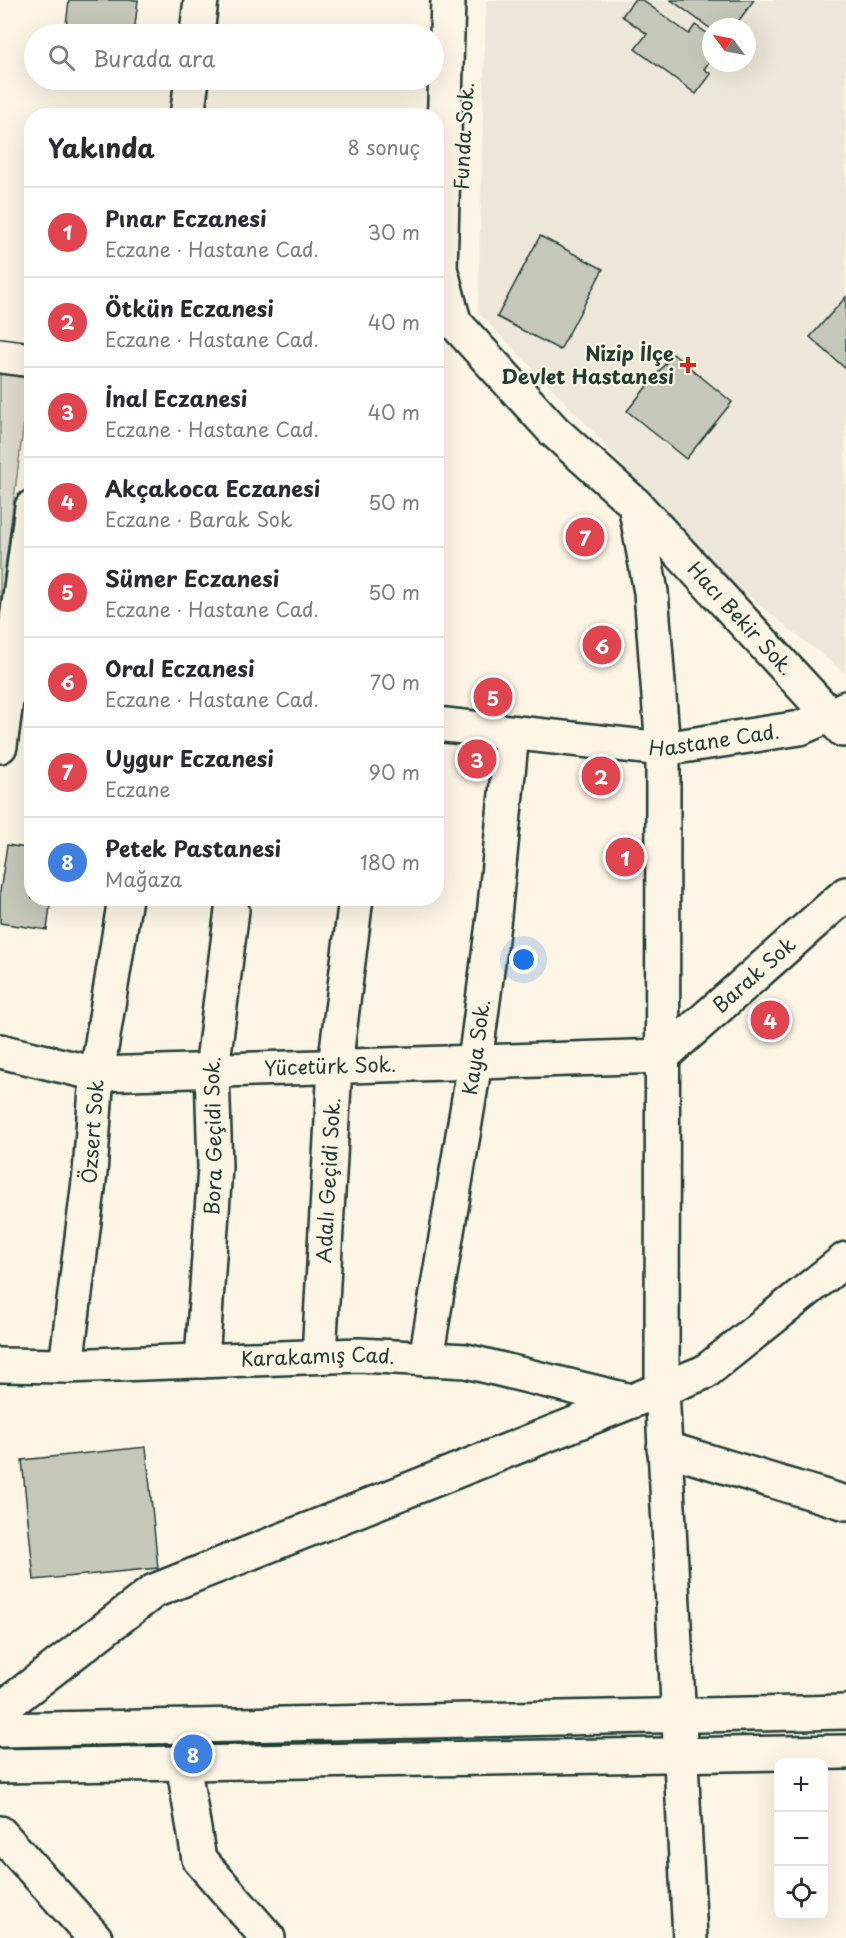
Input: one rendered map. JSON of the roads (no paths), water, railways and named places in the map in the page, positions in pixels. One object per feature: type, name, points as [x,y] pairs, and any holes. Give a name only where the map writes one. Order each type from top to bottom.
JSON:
[{"type":"street","points":[[198,24],[201,0]]},
{"type":"street","name":"Funda Sok.","points":[[444,134],[448,0]]},
{"type":"street","name":"Funda Sok.","points":[[447,317],[458,267],[471,0]]},
{"type":"street","points":[[189,108],[191,90]]},
{"type":"street","name":"Funda Sok.","points":[[444,296],[447,317]]},
{"type":"street","name":"Hacı Bekir Sok.","points":[[447,317],[554,431],[635,504],[840,719]]},
{"type":"street","points":[[0,356],[24,359]]},
{"type":"street","points":[[635,504],[651,592],[663,749],[662,1389],[688,1938]]},
{"type":"street","points":[[0,746],[13,680],[24,580]]},
{"type":"street","name":"Hastane Cad.","points":[[444,725],[663,749],[800,728],[840,719]]},
{"type":"street","name":"Kaya Sok.","points":[[426,1359],[475,1062],[494,916],[512,733]]},
{"type":"street","name":"Barak Sok","points":[[663,1056],[846,894]]},
{"type":"street","name":"Özsert Sok","points":[[66,1366],[90,1173],[97,1074],[124,906]]},
{"type":"street","name":"Adalı Geçidi Sok.","points":[[320,1356],[335,1066],[355,906]]},
{"type":"street","name":"Bora Geçidi Sok.","points":[[202,1361],[215,1167],[212,1070],[232,910]]},
{"type":"street","name":"Yücetürk Sok.","points":[[0,1052],[97,1074],[663,1056]]},
{"type":"street","points":[[0,1710],[154,1591],[705,1372],[846,1259]]},
{"type":"street","name":"Karakamış Cad.","points":[[0,1365],[66,1366],[359,1355],[466,1362],[631,1401]]},
{"type":"street","points":[[664,1448],[846,1503]]},
{"type":"street","points":[[0,1730],[846,1712]]},
{"type":"street","points":[[0,1766],[846,1752]]},
{"type":"street","points":[[183,1763],[199,1859],[268,1938]]},
{"type":"street","points":[[0,1833],[95,1938]]},
{"type":"place","name":"Nizip İlçe Devlet Hastanesi","points":[[688,365]]},
{"type":"place","name":"Uygur Eczanesi","points":[[585,537]]},
{"type":"place","name":"Oral Eczanesi","points":[[602,645]]},
{"type":"place","name":"Sümer Eczanesi","points":[[493,697]]},
{"type":"place","name":"İnal Eczanesi","points":[[477,759]]},
{"type":"place","name":"Ötkün Eczanesi","points":[[601,776]]},
{"type":"place","name":"Pınar Eczanesi","points":[[625,857]]},
{"type":"place","name":"Akçakoca Eczanesi","points":[[770,1020]]},
{"type":"place","name":"Petek Pastanesi","points":[[193,1754]]}]
